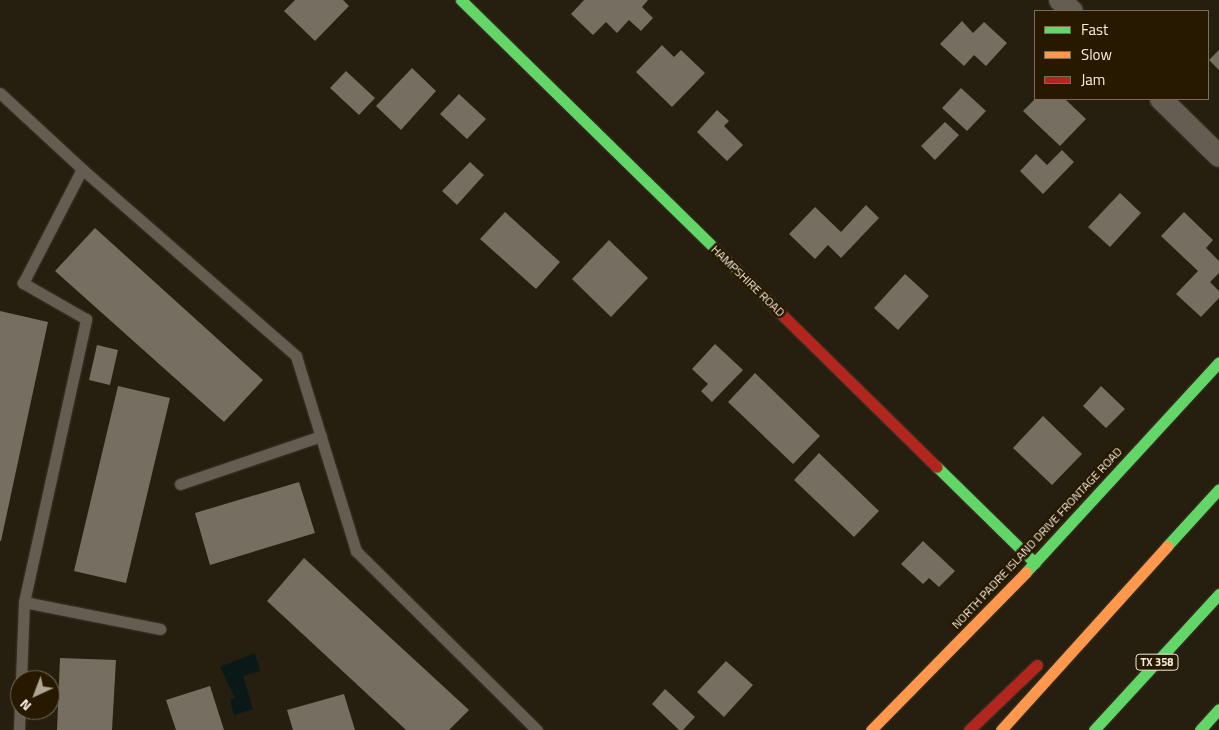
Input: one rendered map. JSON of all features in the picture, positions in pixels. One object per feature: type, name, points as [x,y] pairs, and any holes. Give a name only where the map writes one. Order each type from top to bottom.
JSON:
[{"type":"main road","name":"HAMPSHIRE ROAD","points":[[461,0],[1035,563]]},
{"type":"main road","name":"NORTH PADRE ISLAND DRIVE FRONTAGE ROAD","points":[[871,730],[1035,563],[1219,362]]},
{"type":"main road","points":[[1001,730],[1219,489]]},
{"type":"main road","points":[[1075,629],[1168,544]]},
{"type":"main road","name":"TX 358","points":[[1094,730],[1219,594]]},
{"type":"main road","points":[[1171,646],[1219,611]]},
{"type":"main road","points":[[969,730],[1047,656]]},
{"type":"main road","points":[[1204,729],[1219,710]]},
{"type":"street","points":[[1060,0],[1071,10]]},
{"type":"street","points":[[1162,100],[1219,156]]},
{"type":"lane","points":[[0,93],[82,169],[296,356],[356,551],[537,730]]},
{"type":"lane","points":[[21,670],[24,602],[86,320],[23,284],[82,169]]},
{"type":"lane","points":[[180,484],[320,436]]},
{"type":"lane","points":[[24,602],[160,629]]},
{"type":"shaded area","points":[[255,653],[260,671],[243,676],[253,709],[234,715],[230,700],[235,698],[220,667]]},
{"type":"building","points":[[295,0],[343,0],[349,6],[315,41],[284,11]]},
{"type":"building","points":[[584,0],[648,0],[642,7],[653,18],[641,31],[629,20],[617,33],[606,22],[593,35],[571,14]]},
{"type":"building","points":[[962,21],[973,33],[984,22],[1007,43],[986,66],[974,55],[964,66],[940,44]]},
{"type":"building","points":[[662,45],[674,57],[681,50],[705,73],[672,107],[636,72]]},
{"type":"building","points":[[1219,50],[1219,70],[1209,60]]},
{"type":"building","points":[[412,68],[436,91],[401,130],[376,106]]},
{"type":"building","points":[[346,71],[375,98],[359,115],[330,88]]},
{"type":"building","points":[[961,88],[986,111],[967,131],[942,108]]},
{"type":"building","points":[[459,94],[486,119],[467,139],[440,114]]},
{"type":"building","points":[[1034,100],[1066,100],[1086,119],[1060,146],[1023,111]]},
{"type":"building","points":[[717,110],[729,121],[724,126],[743,145],[727,161],[697,132]]},
{"type":"building","points":[[945,122],[959,135],[935,160],[921,146]]},
{"type":"building","points":[[1062,150],[1074,162],[1043,194],[1020,171],[1036,154],[1047,165]]},
{"type":"building","points":[[470,162],[484,175],[457,205],[442,191]]},
{"type":"building","points":[[1120,193],[1141,213],[1110,247],[1088,227]]},
{"type":"building","points":[[866,205],[879,218],[841,258],[828,245],[815,259],[789,234],[815,207],[841,232]]},
{"type":"building","points":[[505,212],[560,262],[536,289],[480,239]]},
{"type":"building","points":[[1184,212],[1213,240],[1206,248],[1219,261],[1219,273],[1210,282],[1219,291],[1219,298],[1201,317],[1176,294],[1198,271],[1161,236]]},
{"type":"building","points":[[95,228],[263,380],[224,422],[55,271]]},
{"type":"building","points":[[609,240],[648,278],[611,317],[572,279]]},
{"type":"building","points":[[905,274],[929,296],[898,330],[874,308]]},
{"type":"building","points":[[0,311],[48,322],[1,541],[0,541]]},
{"type":"building","points":[[715,344],[743,370],[712,402],[701,391],[708,384],[692,369]]},
{"type":"building","points":[[97,345],[118,350],[110,385],[89,380]]},
{"type":"building","points":[[755,373],[820,436],[793,464],[728,402]]},
{"type":"building","points":[[118,386],[170,398],[126,583],[74,571]]},
{"type":"building","points":[[1101,386],[1125,409],[1106,428],[1083,406]]},
{"type":"building","points":[[1043,416],[1082,454],[1052,485],[1013,448]]},
{"type":"building","points":[[819,453],[879,511],[854,537],[794,480]]},
{"type":"building","points":[[299,482],[315,533],[210,565],[195,513]]},
{"type":"building","points":[[923,541],[955,571],[939,587],[929,578],[923,584],[901,564]]},
{"type":"building","points":[[304,558],[469,710],[449,730],[406,730],[267,601]]},
{"type":"building","points":[[60,658],[116,660],[112,730],[57,730],[57,720],[60,720]]},
{"type":"building","points":[[726,661],[753,685],[724,717],[697,692]]},
{"type":"building","points":[[210,686],[224,730],[176,730],[166,700]]},
{"type":"building","points":[[665,689],[695,717],[683,730],[679,730],[652,704]]},
{"type":"building","points":[[344,694],[355,730],[293,730],[287,710]]},
{"type":"traffic: fast","points":[[461,0],[769,302]]},
{"type":"traffic: fast","points":[[1026,572],[1219,362]]},
{"type":"traffic: fast","points":[[937,467],[1035,563]]},
{"type":"traffic: fast","points":[[1167,546],[1219,489]]},
{"type":"traffic: fast","points":[[1094,730],[1219,594]]},
{"type":"traffic: fast","points":[[1200,730],[1219,709]]},
{"type":"traffic: slow","points":[[1001,730],[1167,546]]},
{"type":"traffic: slow","points":[[871,730],[1026,572]]},
{"type":"traffic: jam","points":[[769,302],[937,467]]},
{"type":"traffic: jam","points":[[969,730],[1037,665]]}]
